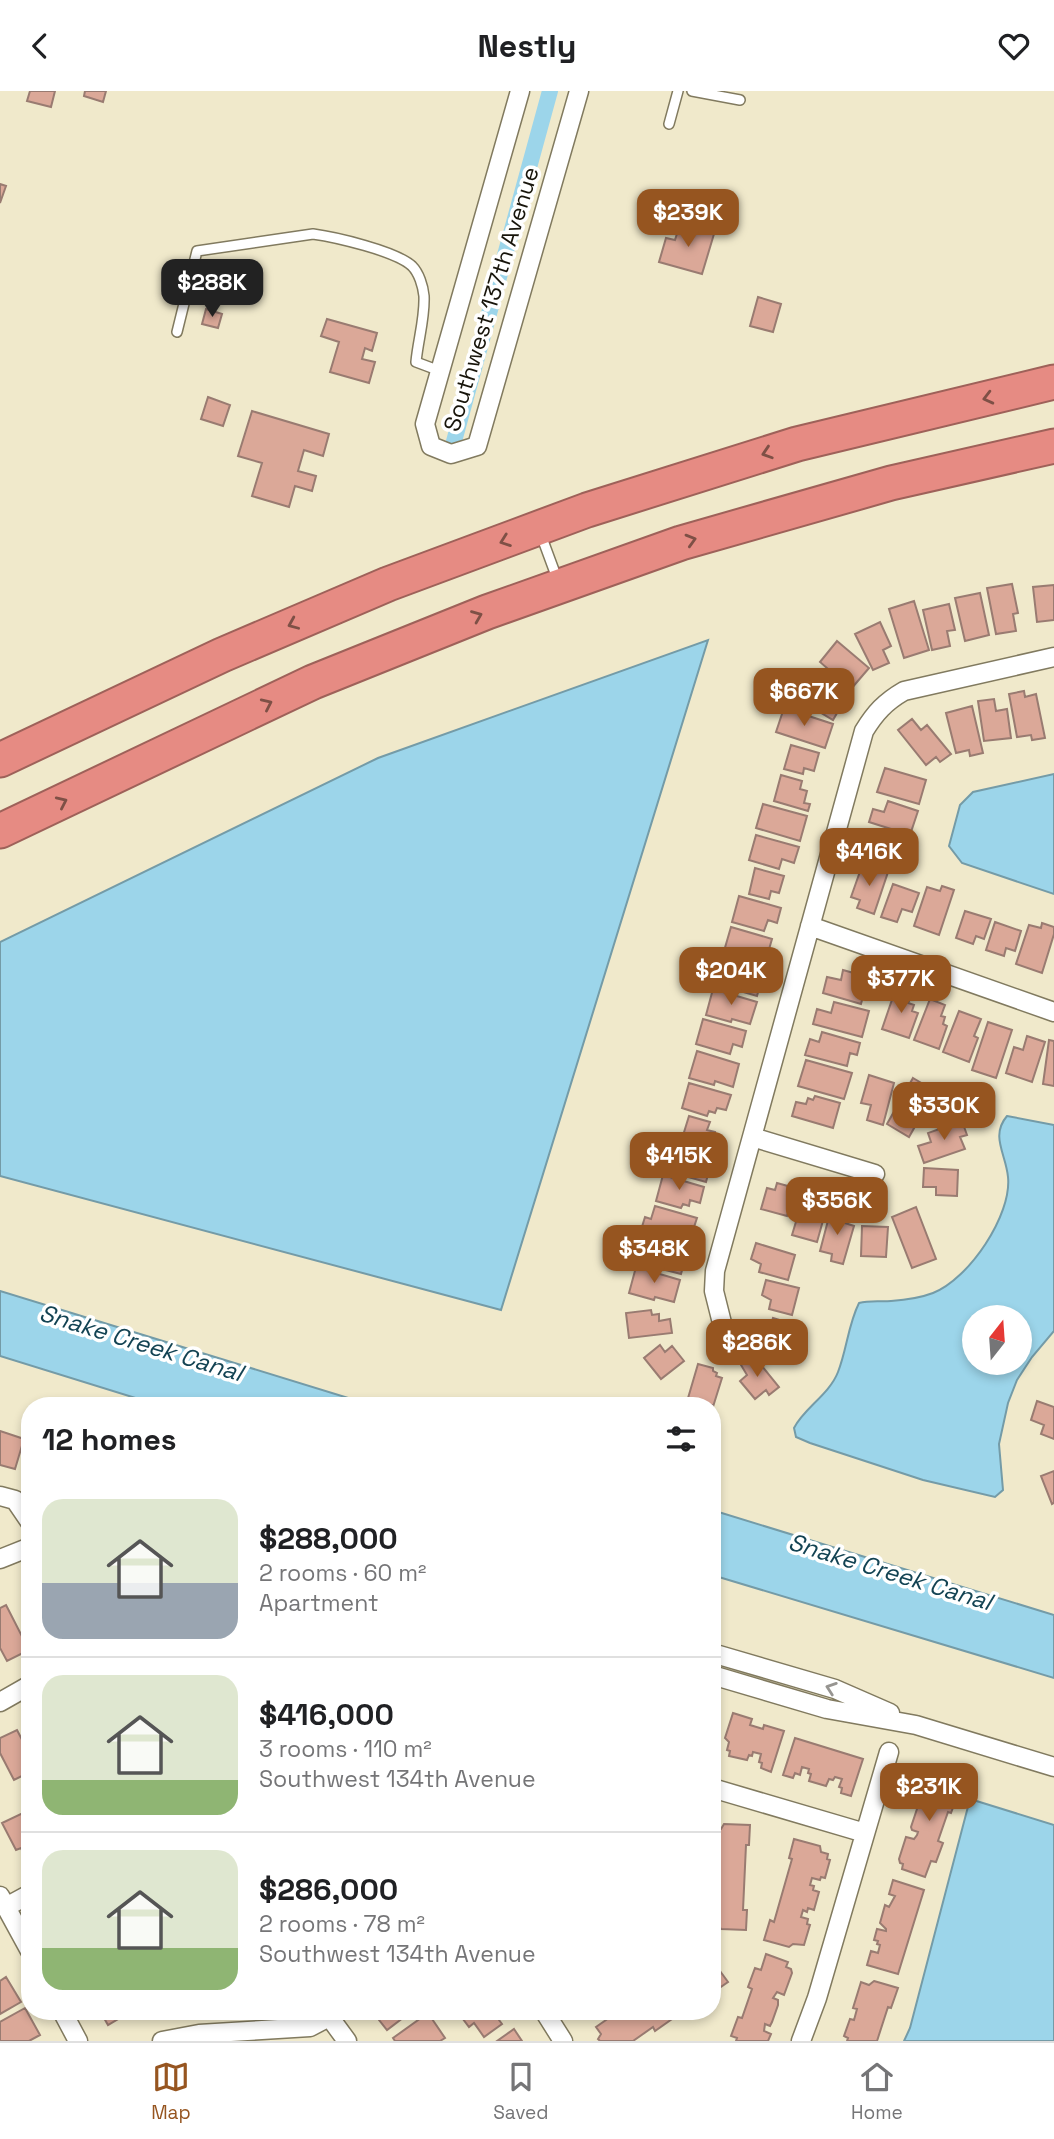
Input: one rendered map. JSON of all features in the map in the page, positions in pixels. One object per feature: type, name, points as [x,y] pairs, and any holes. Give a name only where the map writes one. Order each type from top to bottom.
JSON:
[{"type":"highway","points":[[0,760],[222,655],[388,584],[587,510],[797,444],[1054,382]]},
{"type":"highway","points":[[0,831],[313,682],[487,612],[681,543],[891,483],[1054,446]]},
{"type":"street","name":"Southwest 137th Avenue","points":[[520,91],[425,424],[430,446],[452,454],[477,446],[579,91]]},
{"type":"street","points":[[722,1322],[714,1291],[715,1271],[864,731],[887,701],[904,691],[1054,657]]},
{"type":"street","points":[[810,926],[1054,1012]]},
{"type":"street","points":[[752,1137],[875,1174]]},
{"type":"street","points":[[0,1496],[15,1500],[21,1509]]},
{"type":"street","points":[[0,1559],[21,1551]]},
{"type":"street","points":[[721,1665],[835,1689],[916,1725],[1054,1767]]},
{"type":"street","points":[[0,1702],[21,1690]]},
{"type":"street","points":[[801,2041],[817,1998],[889,1752]]},
{"type":"street","points":[[721,1791],[865,1833]]},
{"type":"street","points":[[21,1897],[3,1902],[21,1935]]},
{"type":"street","points":[[67,2020],[78,2041]]},
{"type":"street","points":[[162,2041],[199,2034],[310,2027],[319,2020]]},
{"type":"street","points":[[331,2020],[347,2041]]},
{"type":"street","points":[[555,2020],[563,2041]]},
{"type":"lane","points":[[669,124],[678,91]]},
{"type":"lane","points":[[692,91],[740,100]]},
{"type":"lane","points":[[177,332],[197,251],[300,236],[326,236],[397,257],[413,267],[422,286],[424,298],[416,362],[440,371]]},
{"type":"lane","points":[[538,528],[560,586]]},
{"type":"water","points":[[708,640],[501,1310],[0,1176],[0,942],[378,758]]},
{"type":"water","points":[[1054,774],[1054,894],[962,863],[949,846],[960,805],[973,792]]},
{"type":"water","points":[[1007,1116],[1054,1125],[1054,1331],[1032,1357],[1032,1305],[962,1305],[962,1375],[1020,1375],[1008,1403],[999,1444],[1003,1490],[995,1497],[923,1480],[796,1437],[794,1428],[798,1421],[829,1388],[838,1372],[859,1303],[907,1299],[933,1293],[947,1286],[960,1274],[986,1244],[996,1227],[1007,1192],[1008,1177],[1000,1145],[1000,1131]]},
{"type":"water","name":"Snake Creek Canal","points":[[0,1291],[345,1397],[132,1397],[0,1356]]},
{"type":"water","name":"Snake Creek Canal","points":[[721,1513],[1054,1615],[1054,1678],[721,1578]]},
{"type":"water","points":[[970,1799],[1054,1825],[1054,2041],[904,2041],[910,2028]]},
{"type":"building","points":[[30,91],[55,91],[51,107],[27,101]]},
{"type":"building","points":[[85,91],[106,91],[103,102],[84,96]]},
{"type":"building","points":[[0,184],[6,186],[0,203]]},
{"type":"building","points":[[680,224],[714,234],[702,274],[659,262],[666,238],[675,240]]},
{"type":"building","points":[[758,297],[781,304],[773,332],[750,326]]},
{"type":"building","points":[[206,309],[222,314],[218,328],[202,324]]},
{"type":"building","points":[[327,319],[377,333],[372,351],[365,348],[362,359],[375,362],[369,383],[330,372],[339,342],[321,336]]},
{"type":"building","points":[[208,397],[230,405],[223,426],[201,419]]},
{"type":"building","points":[[252,411],[329,434],[323,456],[304,450],[298,471],[316,476],[312,491],[295,486],[289,507],[252,496],[262,463],[238,456]]},
{"type":"building","points":[[1012,584],[1018,613],[1013,614],[1016,631],[996,634],[987,588]]},
{"type":"building","points":[[1054,585],[1054,620],[1037,622],[1033,587]]},
{"type":"building","points":[[980,593],[989,635],[965,641],[955,598]]},
{"type":"building","points":[[914,601],[929,650],[904,658],[889,609]]},
{"type":"building","points":[[949,604],[955,630],[947,631],[950,646],[932,650],[923,610]]},
{"type":"building","points":[[880,622],[891,646],[883,650],[889,663],[873,670],[855,634]]},
{"type":"building","points":[[837,641],[869,668],[851,689],[820,662]]},
{"type":"building","points":[[817,679],[836,690],[832,696],[841,706],[833,720],[803,702]]},
{"type":"building","points":[[1024,691],[1025,697],[1036,694],[1045,738],[1032,740],[1031,735],[1017,737],[1009,694]]},
{"type":"building","points":[[994,699],[996,711],[1007,709],[1011,738],[984,741],[978,701]]},
{"type":"building","points":[[972,706],[983,753],[970,756],[969,750],[956,753],[946,713]]},
{"type":"building","points":[[784,708],[833,724],[825,748],[776,732]]},
{"type":"building","points":[[912,719],[921,730],[927,725],[951,754],[940,762],[936,757],[926,765],[898,730]]},
{"type":"building","points":[[791,745],[819,753],[814,771],[804,768],[803,774],[784,769]]},
{"type":"building","points":[[885,768],[926,780],[919,804],[877,792]]},
{"type":"building","points":[[781,775],[802,781],[800,789],[807,791],[804,803],[810,804],[808,811],[774,801]]},
{"type":"building","points":[[888,801],[918,811],[910,835],[869,822],[873,809],[884,812]]},
{"type":"building","points":[[763,804],[807,816],[800,841],[756,828]]},
{"type":"building","points":[[756,835],[799,847],[794,863],[782,859],[779,869],[749,860]]},
{"type":"building","points":[[863,863],[888,872],[874,914],[857,908],[860,900],[851,897]]},
{"type":"building","points":[[755,868],[784,876],[779,893],[771,891],[769,899],[749,894]]},
{"type":"building","points":[[893,884],[919,893],[912,912],[902,909],[897,922],[881,917]]},
{"type":"building","points":[[942,886],[954,890],[939,935],[914,926],[927,887],[940,891]]},
{"type":"building","points":[[739,896],[781,908],[777,923],[768,920],[764,931],[732,922]]},
{"type":"building","points":[[965,911],[991,919],[984,939],[976,936],[973,944],[956,938]]},
{"type":"building","points":[[995,922],[1021,931],[1015,951],[1006,948],[1004,956],[986,950]]},
{"type":"building","points":[[1042,923],[1054,927],[1054,934],[1042,973],[1016,964],[1029,925],[1041,928]]},
{"type":"building","points":[[731,927],[772,939],[765,963],[724,951]]},
{"type":"building","points":[[730,960],[751,966],[748,975],[762,978],[757,996],[723,986]]},
{"type":"building","points":[[843,970],[868,977],[861,1004],[823,993],[827,977],[841,980]]},
{"type":"building","points":[[896,988],[912,994],[908,1003],[914,1005],[912,1011],[918,1013],[909,1038],[882,1029]]},
{"type":"building","points":[[713,989],[757,1002],[750,1024],[706,1015]]},
{"type":"building","points":[[930,999],[945,1005],[941,1016],[945,1017],[943,1024],[947,1026],[939,1049],[914,1040]]},
{"type":"building","points":[[834,1002],[869,1011],[862,1037],[813,1024],[817,1009],[831,1013]]},
{"type":"building","points":[[959,1011],[981,1019],[974,1036],[978,1038],[969,1062],[943,1052]]},
{"type":"building","points":[[703,1019],[746,1031],[742,1047],[733,1044],[730,1054],[696,1044]]},
{"type":"building","points":[[988,1022],[1012,1030],[996,1078],[972,1070]]},
{"type":"building","points":[[822,1032],[860,1043],[857,1055],[850,1053],[847,1066],[805,1055],[810,1039],[819,1042]]},
{"type":"building","points":[[1027,1036],[1045,1042],[1032,1082],[1006,1073],[1014,1047],[1023,1050]]},
{"type":"building","points":[[1049,1040],[1054,1041],[1054,1086],[1043,1084]]},
{"type":"building","points":[[697,1051],[739,1064],[733,1087],[715,1081],[714,1085],[689,1078]]},
{"type":"building","points":[[806,1060],[852,1073],[844,1099],[798,1086]]},
{"type":"building","points":[[869,1075],[894,1083],[883,1125],[867,1120],[871,1105],[861,1103]]},
{"type":"building","points":[[913,1078],[935,1091],[909,1137],[887,1124]]},
{"type":"building","points":[[689,1083],[731,1095],[726,1110],[717,1108],[715,1113],[709,1111],[707,1116],[682,1108]]},
{"type":"building","points":[[815,1096],[840,1103],[833,1128],[792,1116],[796,1102],[806,1104],[808,1098],[813,1100]]},
{"type":"building","points":[[689,1116],[710,1122],[707,1130],[715,1132],[710,1150],[681,1142]]},
{"type":"building","points":[[962,1121],[967,1135],[960,1137],[965,1149],[924,1163],[918,1146],[931,1142],[928,1133]]},
{"type":"building","points":[[680,1147],[700,1153],[698,1161],[710,1167],[706,1182],[667,1171],[671,1159],[676,1160]]},
{"type":"building","points":[[924,1168],[958,1170],[957,1196],[936,1195],[936,1187],[923,1187]]},
{"type":"building","points":[[663,1175],[704,1187],[700,1203],[690,1200],[689,1206],[683,1204],[681,1208],[656,1201]]},
{"type":"building","points":[[777,1183],[795,1188],[787,1216],[761,1209],[767,1188],[775,1190]]},
{"type":"building","points":[[807,1185],[831,1192],[817,1242],[792,1235]]},
{"type":"building","points":[[655,1206],[697,1218],[692,1233],[682,1231],[681,1236],[674,1235],[673,1239],[641,1230],[645,1217],[651,1219]]},
{"type":"building","points":[[916,1207],[936,1259],[912,1268],[892,1217]]},
{"type":"building","points":[[831,1209],[847,1214],[845,1223],[854,1226],[843,1264],[831,1261],[832,1254],[820,1251]]},
{"type":"building","points":[[862,1226],[888,1227],[886,1257],[861,1256]]},
{"type":"building","points":[[646,1237],[680,1246],[681,1258],[685,1259],[681,1274],[638,1263]]},
{"type":"building","points":[[756,1243],[795,1255],[788,1280],[759,1272],[761,1264],[751,1259]]},
{"type":"building","points":[[636,1267],[680,1280],[674,1302],[629,1293]]},
{"type":"building","points":[[766,1280],[799,1288],[792,1315],[769,1309],[771,1300],[762,1295]]},
{"type":"building","points":[[651,1310],[652,1315],[659,1314],[659,1321],[670,1319],[672,1333],[629,1338],[626,1313]]},
{"type":"building","points":[[773,1318],[805,1328],[798,1353],[775,1346],[777,1338],[768,1333]]},
{"type":"building","points":[[660,1345],[665,1352],[672,1346],[684,1361],[661,1379],[644,1358]]},
{"type":"building","points":[[753,1355],[779,1387],[769,1395],[766,1390],[755,1399],[740,1381],[747,1375],[741,1365]]},
{"type":"building","points":[[698,1364],[713,1368],[716,1376],[722,1378],[716,1397],[688,1397]]},
{"type":"building","points":[[1037,1401],[1054,1407],[1054,1439],[1041,1434],[1044,1425],[1031,1420]]},
{"type":"building","points":[[0,1431],[21,1438],[15,1469],[0,1465]]},
{"type":"building","points":[[1054,1471],[1054,1503],[1052,1504],[1041,1476]]},
{"type":"building","points":[[6,1605],[21,1634],[21,1654],[7,1661],[0,1648],[0,1608]]},
{"type":"building","points":[[733,1713],[752,1719],[750,1725],[763,1729],[764,1725],[784,1731],[771,1772],[761,1768],[761,1754],[753,1752],[747,1760],[729,1756],[729,1742],[725,1738]]},
{"type":"building","points":[[17,1730],[21,1738],[21,1776],[14,1780],[0,1753],[0,1738]]},
{"type":"building","points":[[795,1738],[863,1759],[851,1796],[841,1793],[842,1788],[839,1787],[842,1779],[829,1779],[826,1786],[809,1781],[809,1769],[802,1767],[800,1775],[795,1773],[793,1778],[783,1775]]},
{"type":"building","points":[[935,1769],[956,1776],[951,1792],[958,1794],[951,1813],[948,1812],[938,1841],[943,1843],[936,1862],[931,1861],[925,1877],[902,1869],[903,1864],[899,1859],[906,1837],[914,1839],[917,1835],[918,1832],[911,1827],[917,1809],[920,1805],[925,1805],[927,1798],[919,1795],[925,1776],[927,1773],[933,1775]]},
{"type":"building","points":[[21,1814],[21,1848],[16,1850],[2,1823]]},
{"type":"building","points":[[724,1824],[750,1825],[749,1845],[746,1845],[743,1910],[747,1910],[746,1930],[721,1929],[721,1829]]},
{"type":"building","points":[[794,1839],[820,1846],[821,1852],[828,1854],[827,1859],[830,1860],[825,1878],[812,1878],[810,1885],[814,1886],[813,1890],[819,1892],[814,1910],[803,1910],[801,1917],[808,1919],[807,1924],[810,1925],[804,1945],[793,1944],[789,1947],[764,1940],[770,1920],[774,1922],[792,1859],[789,1858]]},
{"type":"building","points":[[893,1880],[924,1890],[898,1974],[867,1965],[871,1951],[878,1953],[880,1945],[874,1940],[877,1929],[886,1931],[880,1923],[885,1905],[889,1907],[895,1896],[889,1894]]},
{"type":"building","points":[[766,1954],[788,1962],[786,1967],[791,1969],[792,1973],[784,1995],[777,1992],[773,1998],[778,2000],[778,2005],[770,2026],[765,2024],[764,2031],[771,2034],[768,2041],[736,2041],[737,2038],[731,2036],[738,2017],[742,2018],[752,1989],[748,1987],[755,1968],[761,1970]]},
{"type":"building","points":[[721,1972],[728,1982],[721,1987]]},
{"type":"building","points":[[6,1977],[21,2002],[0,2014],[0,1981]]},
{"type":"building","points":[[874,1981],[898,1988],[891,2008],[888,2007],[877,2041],[847,2041],[848,2038],[844,2036],[850,2019],[854,2020],[857,2009],[853,2008],[861,1982],[869,1985]]},
{"type":"building","points":[[21,2010],[21,2020],[32,2020],[40,2035],[29,2041],[0,2041],[0,2022]]},
{"type":"building","points":[[379,2020],[400,2020],[387,2030]]},
{"type":"building","points":[[418,2020],[433,2020],[445,2038],[440,2041],[395,2041],[393,2038]]},
{"type":"building","points":[[464,2020],[499,2020],[502,2024],[484,2037],[474,2023],[469,2027]]},
{"type":"building","points":[[606,2020],[671,2020],[655,2031],[653,2027],[633,2041],[600,2041],[598,2039],[601,2034],[596,2027]]},
{"type":"building","points":[[514,2029],[522,2041],[497,2041]]},
{"type":"waterway","points":[[453,445],[550,91]]}]
